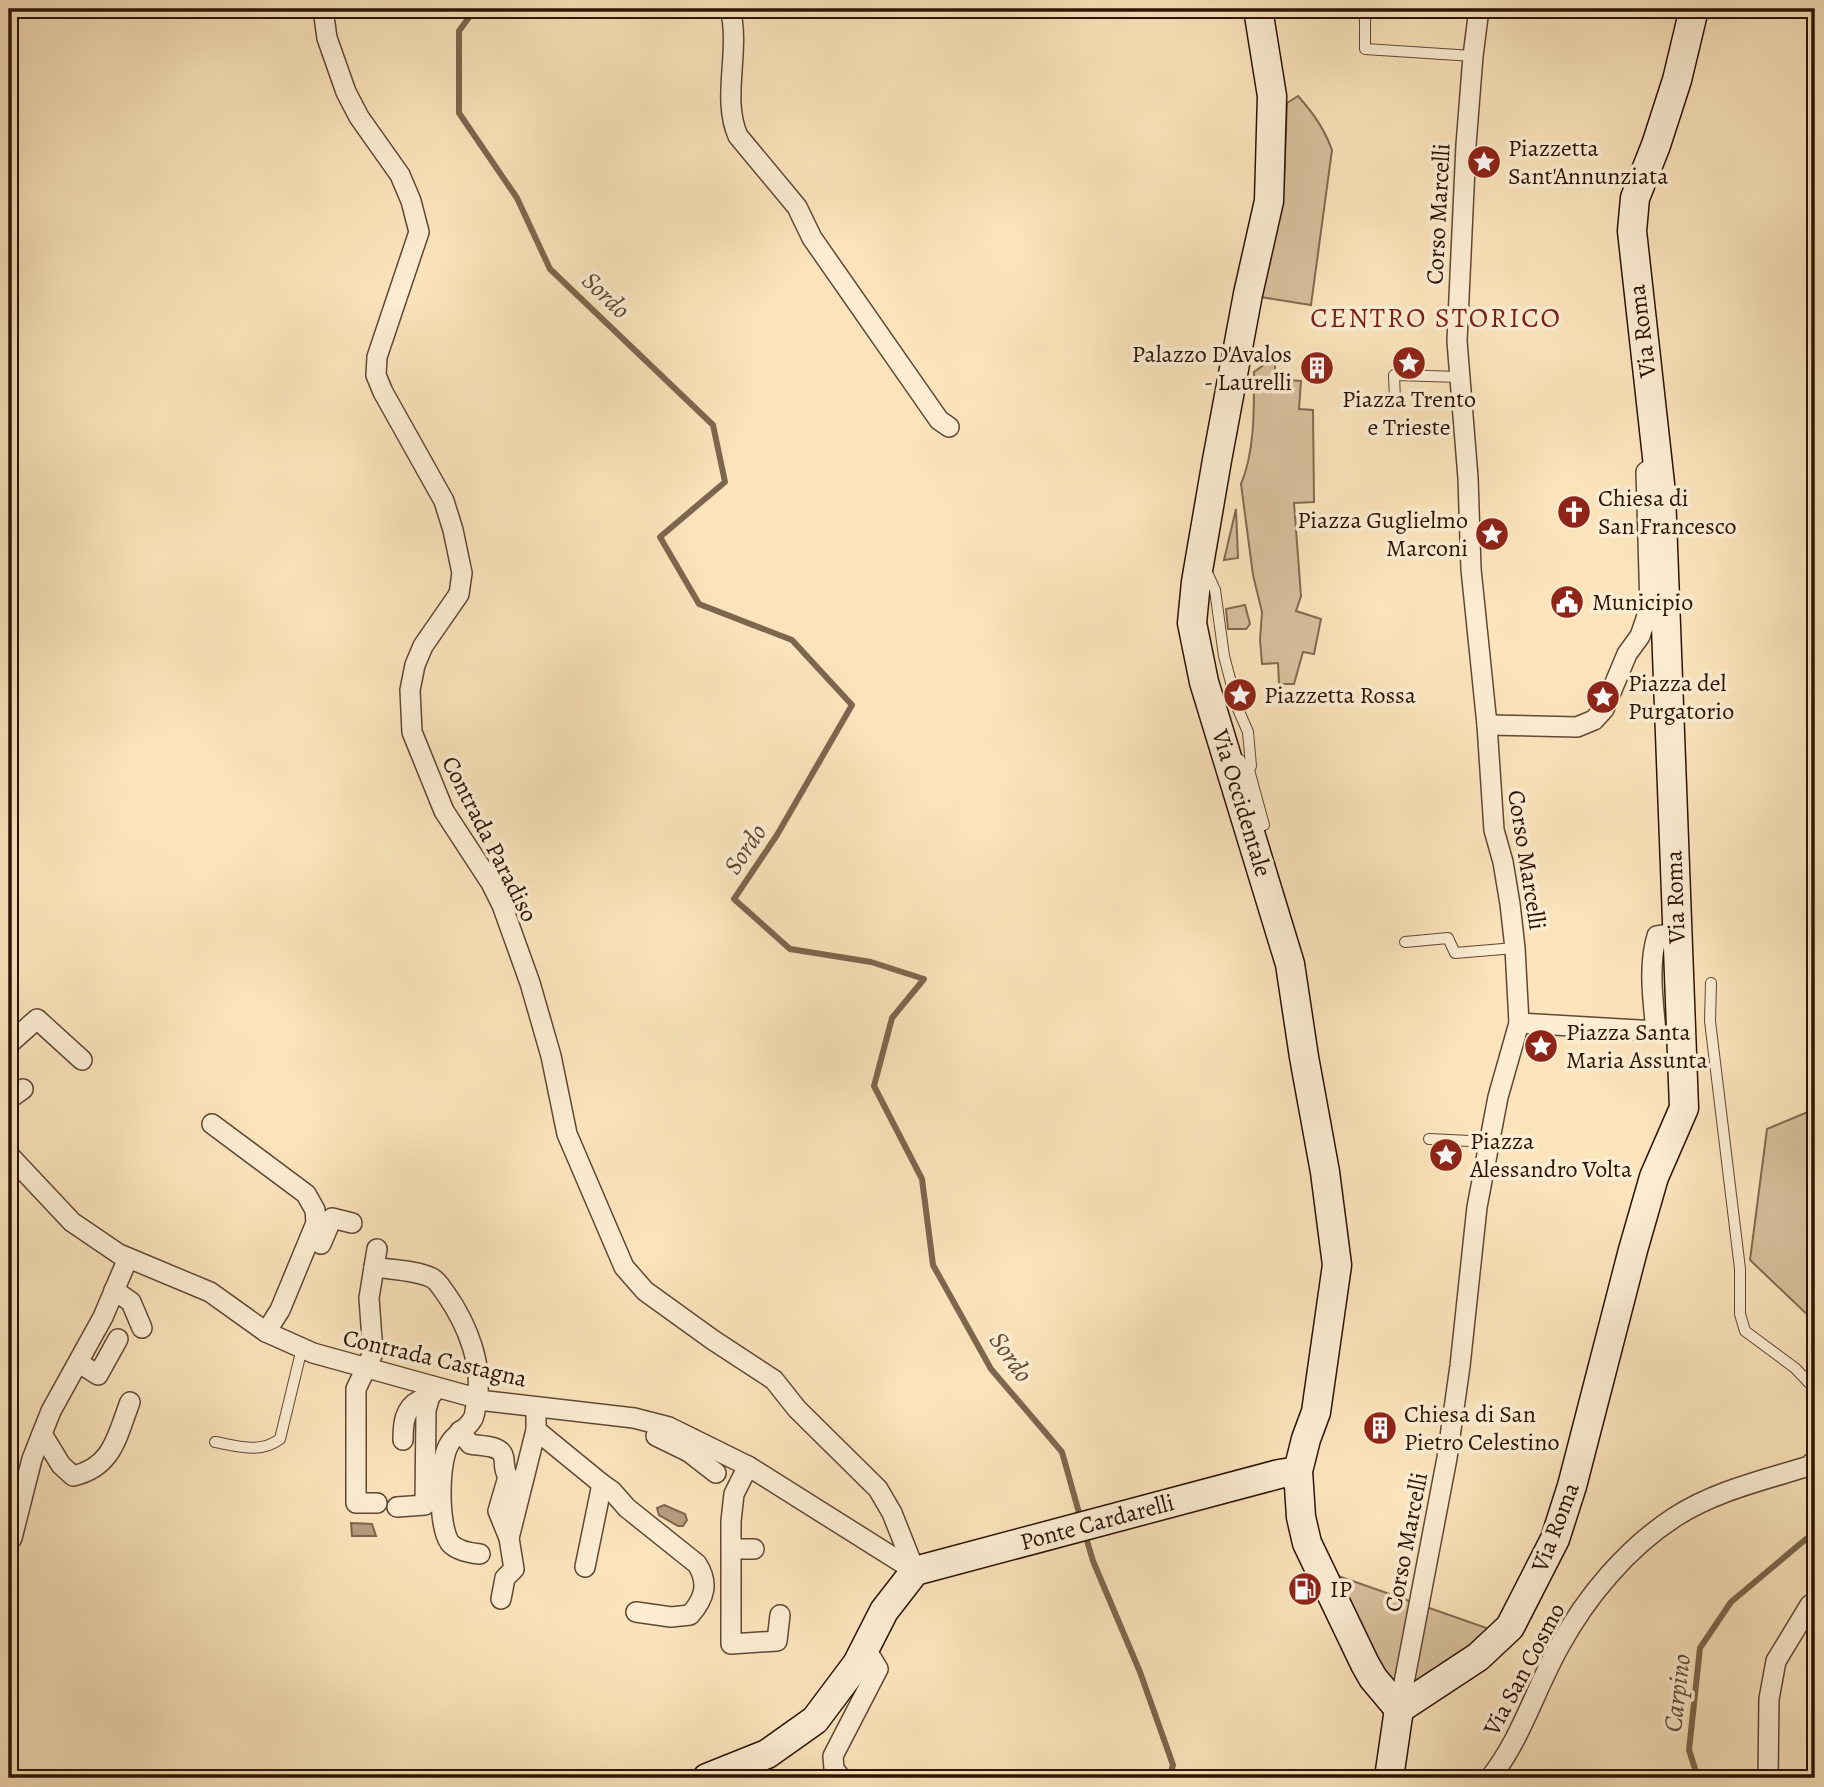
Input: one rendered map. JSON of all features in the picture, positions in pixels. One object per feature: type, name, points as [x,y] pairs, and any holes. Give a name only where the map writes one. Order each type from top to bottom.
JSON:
[{"type":"main road","name":"Via Occidentale","points":[[1258,9],[1272,96],[1269,201],[1248,294],[1199,560],[1192,623],[1204,682],[1290,964],[1325,1172],[1336,1265],[1316,1412],[1289,1473],[1307,1543],[1365,1664],[1399,1709]]},
{"type":"main road","name":"Via Roma","points":[[1399,1709],[1478,1657],[1510,1628],[1556,1539],[1651,1189],[1684,1108],[1661,493],[1632,232],[1635,198],[1665,119],[1694,9]]},
{"type":"main road","name":"Ponte Cardarelli","points":[[915,1571],[1289,1473]]},
{"type":"main road","points":[[707,1778],[768,1754],[815,1720],[857,1664],[884,1611],[915,1571]]},
{"type":"main road","points":[[1389,1778],[1399,1709]]},
{"type":"street","name":"Contrada Paradiso","points":[[323,9],[327,38],[346,92],[359,117],[400,175],[411,201],[419,232],[377,357],[376,375],[399,424],[444,501],[462,573],[459,594],[422,646],[415,665],[410,690],[410,710],[412,732],[419,751],[444,811],[491,883],[502,905],[530,983],[551,1056],[567,1134],[624,1267],[645,1291],[774,1380],[797,1409],[878,1489],[892,1513],[915,1571]]},
{"type":"street","points":[[730,9],[734,46],[731,110],[732,123],[738,136],[797,208],[812,238],[939,419],[949,427]]},
{"type":"street","name":"Corso Marcelli","points":[[1399,1709],[1447,1458],[1477,1207],[1498,1097],[1519,1023],[1516,948],[1505,873],[1494,830],[1488,725],[1471,569],[1468,478],[1457,341],[1473,56],[1479,9]]},
{"type":"street","points":[[1488,725],[1577,727],[1594,720],[1604,709],[1627,654],[1640,636],[1650,607],[1646,472],[1657,463]]},
{"type":"street","points":[[1519,1023],[1656,1031],[1653,948],[1657,936],[1677,933]]},
{"type":"street","points":[[9,1044],[37,1019],[82,1060]]},
{"type":"street","points":[[212,1124],[306,1195],[315,1210],[316,1223],[280,1310],[275,1336]]},
{"type":"street","name":"Contrada Castagna","points":[[9,1156],[72,1222],[128,1258],[210,1292],[275,1336],[302,1348],[434,1392],[634,1418],[669,1427],[691,1446],[748,1466],[915,1571]]},
{"type":"street","points":[[275,1336],[332,1218],[352,1223]]},
{"type":"street","points":[[9,1542],[32,1460],[51,1411],[79,1363],[128,1258]]},
{"type":"street","points":[[377,1503],[356,1503],[356,1389],[373,1353],[369,1298],[376,1258],[434,1279],[452,1303],[470,1338],[479,1382],[478,1398],[473,1420],[448,1445],[444,1462],[443,1523],[451,1543],[464,1552],[480,1554]]},
{"type":"street","points":[[114,1290],[131,1302],[142,1328]]},
{"type":"street","points":[[79,1363],[98,1375],[118,1339]]},
{"type":"street","points":[[403,1440],[407,1413],[413,1405],[434,1392]]},
{"type":"street","points":[[397,1507],[425,1505],[426,1410],[434,1392]]},
{"type":"street","points":[[42,1434],[61,1465],[73,1476],[87,1473],[101,1465],[108,1454],[130,1402]]},
{"type":"street","points":[[509,1538],[536,1430],[536,1407]]},
{"type":"street","points":[[536,1430],[612,1491],[627,1507],[696,1564],[704,1576],[705,1592],[690,1615],[671,1617],[636,1612]]},
{"type":"street","points":[[460,1431],[470,1444],[493,1448],[504,1456],[503,1468],[508,1477],[498,1511],[509,1538],[514,1569],[505,1578],[501,1599]]},
{"type":"street","points":[[656,1436],[691,1446],[716,1473]]},
{"type":"street","name":"Via San Cosmo","points":[[1490,1778],[1515,1740],[1559,1646],[1590,1600],[1628,1552],[1676,1516],[1726,1492],[1809,1466],[1815,1460]]},
{"type":"street","points":[[748,1466],[734,1494],[731,1644],[778,1641],[779,1615]]},
{"type":"street","points":[[584,1567],[602,1484]]},
{"type":"street","points":[[732,1549],[754,1549]]},
{"type":"street","points":[[1768,1778],[1769,1699],[1776,1661],[1810,1605],[1815,1602]]},
{"type":"street","points":[[841,1778],[834,1769],[833,1756],[878,1670],[864,1651]]},
{"type":"lane","points":[[1365,9],[1365,49],[1473,56]]},
{"type":"lane","points":[[1395,401],[1394,375],[1460,377]]},
{"type":"lane","points":[[1199,560],[1209,574],[1215,590],[1224,656],[1238,709],[1248,732],[1249,770],[1264,825]]},
{"type":"lane","points":[[1222,738],[1233,745],[1245,771],[1249,770]]},
{"type":"lane","points":[[1405,942],[1448,938],[1455,953],[1516,948]]},
{"type":"lane","points":[[1711,983],[1710,1021],[1741,1269],[1740,1314],[1745,1331],[1795,1368],[1815,1389]]},
{"type":"lane","points":[[1429,1139],[1490,1142]]},
{"type":"lane","points":[[215,1442],[261,1449],[280,1439],[302,1348]]},
{"type":"shaded area","points":[[1298,96],[1318,121],[1332,150],[1311,305],[1260,297],[1284,183],[1287,103]]},
{"type":"shaded area","points":[[1276,356],[1274,379],[1301,381],[1299,409],[1313,410],[1314,502],[1294,503],[1301,596],[1296,611],[1321,619],[1314,654],[1303,652],[1294,684],[1279,684],[1278,663],[1262,664],[1262,612],[1253,575],[1241,484],[1251,444],[1254,372]]},
{"type":"shaded area","points":[[1236,509],[1238,558],[1224,560]]},
{"type":"shaded area","points":[[1245,605],[1250,624],[1246,629],[1228,629],[1226,609]]},
{"type":"shaded area","points":[[1815,1109],[1815,1322],[1750,1260],[1767,1129]]},
{"type":"shaded area","points":[[664,1505],[685,1514],[687,1520],[683,1526],[659,1515],[657,1508]]},
{"type":"shaded area","points":[[351,1523],[372,1524],[376,1536],[352,1536]]},
{"type":"shaded area","points":[[1327,1572],[1495,1631],[1412,1690],[1388,1683]]},
{"type":"waterway","name":"Sordo","points":[[475,9],[459,31],[459,113],[517,198],[550,269],[713,425],[725,482],[660,537],[699,604],[792,640],[852,705],[777,835],[734,899],[790,949],[871,962],[924,979],[892,1018],[874,1086],[922,1179],[933,1265],[991,1369],[1062,1452],[1081,1520]]},
{"type":"waterway","name":"Carpino","points":[[1815,1275],[1810,1289],[1815,1331]]},
{"type":"waterway","name":"Sordo","points":[[1085,1534],[1093,1561],[1140,1672],[1173,1765],[1169,1778]]},
{"type":"waterway","name":"Carpino","points":[[1698,1778],[1689,1750],[1700,1648],[1731,1602],[1806,1539],[1815,1536]]},
{"type":"place","name":"Piazzetta Sant'Annunziata","points":[[1484,162]]},
{"type":"place","name":"Piazza Trento e Trieste","points":[[1409,363]]},
{"type":"place","name":"Palazzo D'Avalos - Laurelli","points":[[1317,368]]},
{"type":"place","name":"Chiesa di San Francesco","points":[[1574,512]]},
{"type":"place","name":"Piazza Guglielmo Marconi","points":[[1492,534]]},
{"type":"place","name":"Municipio","points":[[1567,602]]},
{"type":"place","name":"Piazzetta Rossa","points":[[1240,695]]},
{"type":"place","name":"Piazza del Purgatorio","points":[[1603,697]]},
{"type":"place","name":"Piazza Santa Maria Assunta","points":[[1541,1046]]},
{"type":"place","name":"Piazza Alessandro Volta","points":[[1446,1155]]},
{"type":"place","name":"Chiesa di San Pietro Celestino","points":[[1380,1428]]},
{"type":"place","name":"IP","points":[[1305,1589]]},
{"type":"district","name":"CENTRO STORICO","points":[[1436,318]]}]
